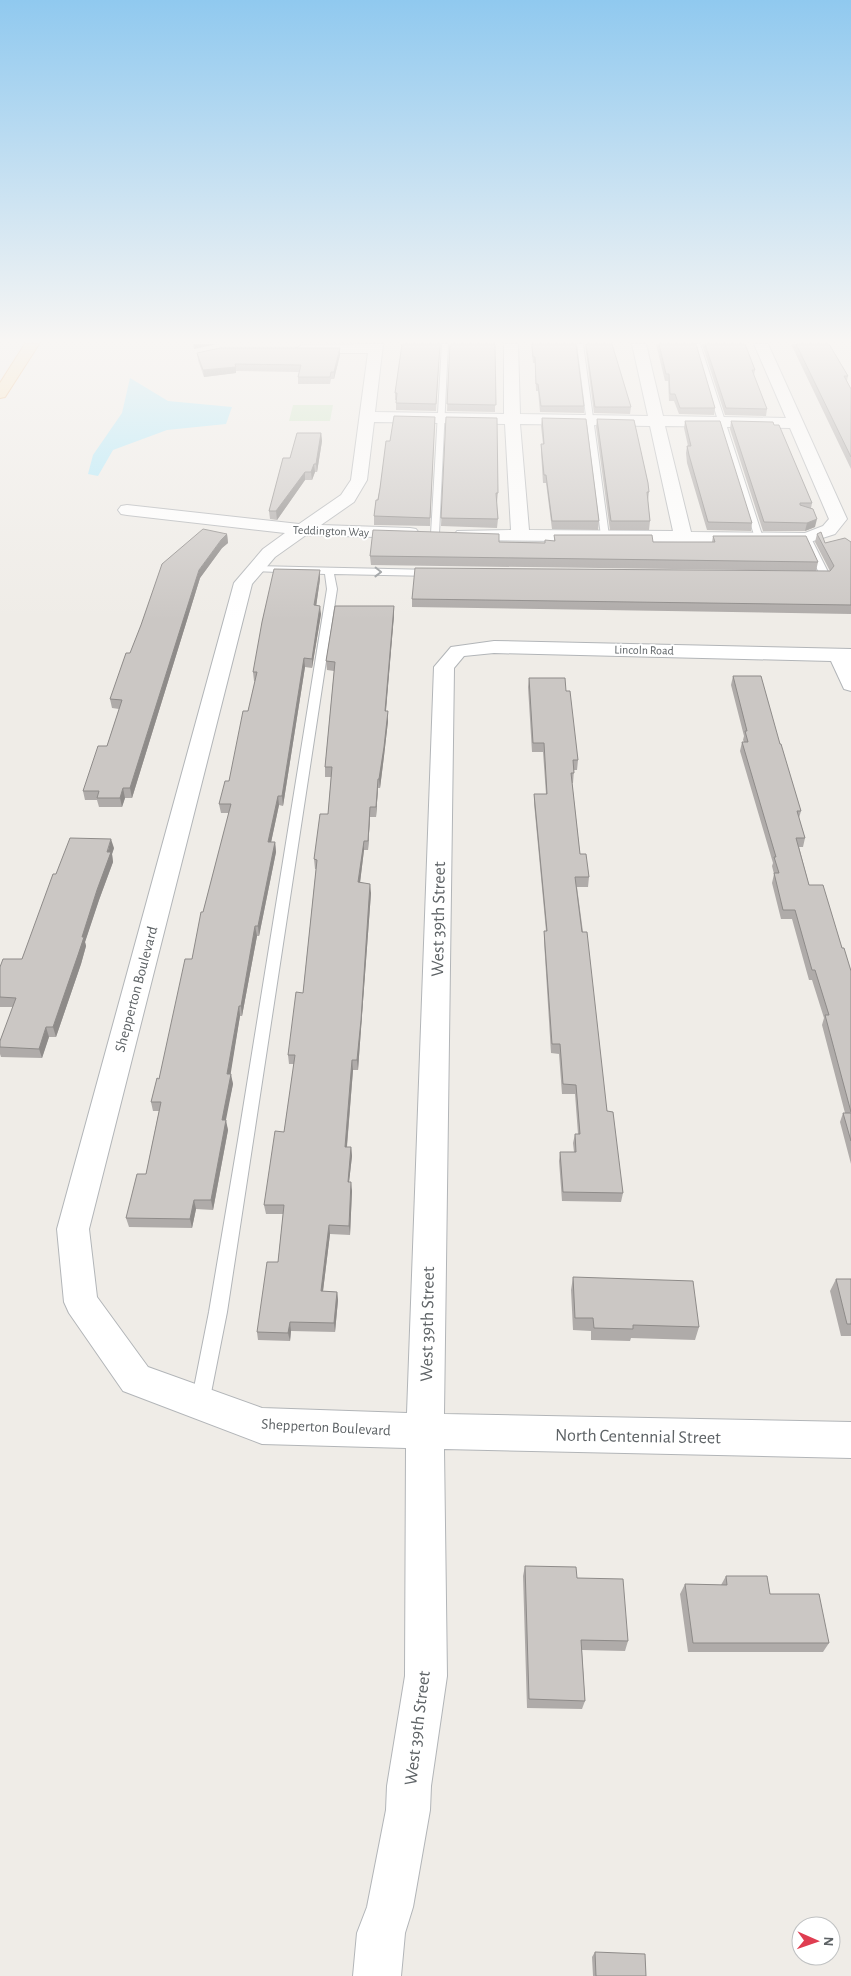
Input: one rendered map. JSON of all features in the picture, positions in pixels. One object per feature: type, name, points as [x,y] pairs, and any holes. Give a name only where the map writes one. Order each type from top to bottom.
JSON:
[{"type":"street","name":"Shepperton Boulevard","points":[[364,436],[359,480],[348,498],[268,553],[243,583],[73,1229],[80,1302],[136,1379],[262,1426],[424,1432]]},
{"type":"street","points":[[513,436],[520,536]]},
{"type":"street","points":[[661,436],[683,537]]},
{"type":"street","name":"Teddington Way","points":[[127,510],[302,530],[520,536],[806,538],[829,530],[838,519],[802,436]]},
{"type":"street","name":"Lincoln Road","points":[[444,667],[458,651],[494,647],[845,655]]},
{"type":"street","points":[[845,655],[851,685]]},
{"type":"street","name":"West 39th Street","points":[[377,1976],[381,1933],[390,1907],[408,1810],[409,1786],[426,1676],[424,1432],[444,667]]},
{"type":"street","name":"North Centennial Street","points":[[424,1432],[851,1440]]},
{"type":"lane","points":[[435,534],[439,436]]},
{"type":"lane","points":[[592,436],[605,536]]},
{"type":"lane","points":[[726,436],[760,538]]},
{"type":"lane","points":[[806,538],[825,576],[806,576]]},
{"type":"lane","points":[[255,569],[444,573]]},
{"type":"lane","points":[[200,1403],[218,1312],[246,1140],[332,589],[329,571]]},
{"type":"water","points":[[106,436],[150,436],[113,450],[98,476],[88,474],[93,455]]},
{"type":"building","points":[[296,436],[320,436],[316,464],[314,464],[311,472],[305,472],[276,511],[269,511],[283,458],[290,458]]},
{"type":"building","points":[[391,436],[434,436],[430,518],[374,516],[380,488],[386,441],[390,441]]},
{"type":"building","points":[[445,436],[497,436],[498,493],[496,493],[498,519],[441,518]]},
{"type":"building","points":[[543,436],[588,436],[599,521],[552,521],[546,475],[544,475],[541,444],[544,444]]},
{"type":"building","points":[[599,436],[638,436],[648,483],[650,521],[611,521]]},
{"type":"building","points":[[689,436],[725,436],[752,523],[708,522],[687,446],[691,446]]},
{"type":"building","points":[[736,436],[784,436],[812,503],[800,503],[800,505],[813,509],[817,519],[807,523],[764,522]]},
{"type":"building","points":[[841,436],[851,436],[851,457]]},
{"type":"building","points":[[203,529],[227,534],[199,570],[130,788],[123,788],[120,798],[97,798],[99,791],[83,791],[98,746],[107,746],[122,700],[110,699],[126,653],[130,653],[162,564]]},
{"type":"building","points":[[373,530],[499,534],[499,542],[545,543],[545,540],[555,541],[554,535],[652,535],[653,542],[715,542],[713,536],[806,536],[818,562],[370,556]]},
{"type":"building","points":[[821,532],[825,543],[845,538],[851,542],[851,605],[412,599],[415,568],[830,571],[834,566],[817,534]]},
{"type":"building","points":[[274,569],[320,570],[314,605],[320,606],[312,659],[304,658],[282,796],[278,796],[268,842],[275,842],[258,926],[255,926],[241,1006],[239,1006],[227,1074],[231,1074],[222,1120],[226,1120],[211,1200],[194,1200],[190,1219],[126,1218],[137,1174],[146,1174],[161,1102],[151,1102],[157,1078],[159,1079],[185,959],[192,959],[201,912],[203,912],[231,804],[219,804],[225,781],[229,781],[243,711],[248,711],[257,672],[253,672],[262,622]]},
{"type":"building","points":[[335,606],[394,606],[385,711],[388,711],[384,747],[378,779],[376,807],[370,807],[368,841],[364,841],[358,882],[370,884],[361,1020],[357,1060],[352,1060],[345,1147],[351,1147],[348,1182],[351,1182],[349,1226],[329,1225],[321,1291],[337,1292],[334,1323],[290,1322],[288,1333],[257,1332],[267,1262],[278,1262],[284,1205],[264,1205],[275,1131],[284,1132],[295,1055],[288,1055],[296,992],[303,993],[317,860],[314,859],[320,814],[328,814],[332,767],[325,767],[335,662],[326,661]]},
{"type":"building","points":[[733,676],[761,676],[801,811],[797,811],[805,838],[796,838],[809,885],[823,885],[851,971],[851,1112],[825,1015],[829,1015],[815,970],[812,970],[795,910],[783,910],[774,873],[779,873],[774,857],[776,857],[742,742],[748,742],[745,731],[747,731]]},
{"type":"building","points":[[529,678],[565,678],[566,691],[570,691],[578,760],[573,760],[574,773],[571,773],[580,854],[586,854],[589,877],[575,877],[582,932],[587,932],[607,1111],[613,1112],[623,1193],[563,1192],[560,1152],[576,1152],[575,1134],[580,1134],[576,1085],[563,1084],[560,1044],[552,1044],[544,931],[547,931],[534,794],[547,794],[544,743],[533,743]]},
{"type":"building","points":[[70,838],[111,839],[107,852],[111,852],[97,890],[78,955],[53,1027],[46,1027],[39,1049],[0,1047],[0,1041],[16,998],[0,997],[0,967],[3,959],[22,959],[53,874],[56,874]]},
{"type":"building","points":[[843,1113],[851,1113],[851,1141]]},
{"type":"building","points":[[573,1277],[693,1281],[699,1327],[633,1325],[633,1329],[594,1328],[593,1318],[575,1318]]},
{"type":"building","points":[[836,1279],[851,1279],[851,1324],[847,1324]]},
{"type":"building","points":[[525,1566],[576,1567],[577,1578],[623,1579],[628,1641],[581,1640],[585,1701],[529,1699]]},
{"type":"building","points":[[726,1576],[767,1576],[770,1594],[819,1594],[829,1643],[693,1643],[685,1584],[727,1585]]},
{"type":"building","points":[[595,1952],[645,1954],[646,1976],[596,1976]]}]
